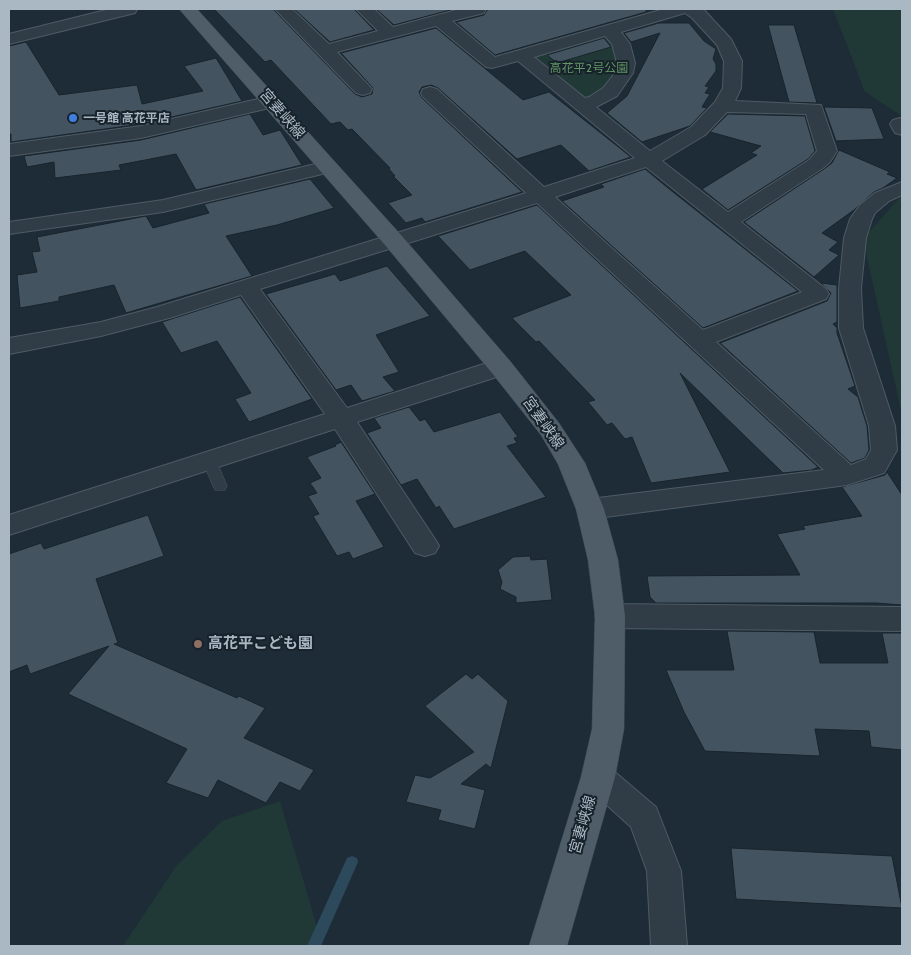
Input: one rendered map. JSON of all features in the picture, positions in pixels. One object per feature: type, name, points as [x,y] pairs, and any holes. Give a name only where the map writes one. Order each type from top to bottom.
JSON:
[{"type":"main road","name":"宮妻峡線","points":[[188,9],[393,240],[501,367],[550,429],[570,463],[590,509],[603,560],[610,616],[608,729],[598,777],[548,946]]},
{"type":"street","points":[[9,39],[129,9]]},
{"type":"street","points":[[283,9],[363,89]]},
{"type":"street","points":[[364,9],[390,33]]},
{"type":"street","points":[[324,50],[478,9]]},
{"type":"street","points":[[440,20],[492,63],[682,9]]},
{"type":"street","points":[[9,346],[128,323],[393,240],[421,234],[649,160],[698,131],[722,106],[732,88],[734,73],[730,52],[716,32],[698,14],[690,9]]},
{"type":"street","points":[[582,105],[596,101],[610,92],[624,73],[626,64],[621,44],[617,37],[607,30]]},
{"type":"street","points":[[521,54],[649,160],[818,294],[700,340]]},
{"type":"street","points":[[430,93],[847,476]]},
{"type":"street","points":[[9,150],[141,132],[271,102]]},
{"type":"street","points":[[722,106],[814,109],[827,151],[816,164],[728,221]]},
{"type":"street","points":[[9,228],[162,206],[328,167]]},
{"type":"street","points":[[590,509],[847,476],[875,466],[884,450],[882,426],[851,328],[850,288],[855,238],[861,219],[867,209],[882,197],[902,188]]},
{"type":"street","points":[[247,286],[342,418],[424,546]]},
{"type":"street","points":[[9,525],[501,367]]},
{"type":"street","points":[[610,616],[902,619]]},
{"type":"street","points":[[598,777],[644,818],[664,872],[669,946]]},
{"type":"lane","points":[[209,460],[220,486]]},
{"type":"green space","points":[[833,9],[902,9],[902,116],[865,92]]},
{"type":"green space","name":"高花平2号公園","points":[[604,36],[613,39],[618,66],[613,81],[590,99],[582,98],[535,60],[537,56]]},
{"type":"green space","points":[[902,195],[902,415],[863,239]]},
{"type":"green space","points":[[280,801],[317,927],[314,946],[123,946],[177,865],[222,821]]},
{"type":"building","points":[[214,9],[273,9],[355,94],[362,97],[372,94],[373,88],[341,53],[436,28],[523,100],[549,92],[631,157],[589,171],[561,145],[517,159],[438,88],[431,85],[422,87],[419,92],[422,98],[522,192],[425,222],[422,218],[406,223],[388,203],[412,195],[393,176],[395,176],[390,168],[352,129],[348,130],[340,122],[331,124],[271,60],[265,62]]},
{"type":"building","points":[[294,9],[354,9],[374,30],[330,42]]},
{"type":"building","points":[[376,9],[454,9],[394,25]]},
{"type":"building","points":[[488,9],[646,9],[646,12],[495,55],[456,22],[484,15]]},
{"type":"building","points":[[659,23],[689,23],[704,41],[716,49],[713,59],[716,64],[716,71],[705,86],[709,87],[705,93],[710,94],[702,107],[707,108],[690,126],[642,142],[607,113],[627,96],[660,33],[631,42],[624,33]]},
{"type":"building","points":[[768,25],[794,25],[817,103],[789,102]]},
{"type":"building","points":[[604,38],[611,47],[557,63],[547,55]]},
{"type":"building","points":[[26,42],[59,95],[137,85],[142,104],[203,91],[184,66],[216,58],[242,101],[141,124],[11,142],[11,134],[9,134],[9,46]]},
{"type":"building","points":[[824,107],[872,108],[884,139],[836,141]]},
{"type":"building","points":[[250,114],[263,135],[280,130],[302,165],[196,190],[176,154],[119,165],[121,170],[55,178],[54,162],[27,167],[24,156],[141,140]]},
{"type":"building","points":[[728,114],[805,116],[815,151],[808,159],[728,210],[702,189],[757,155],[751,153],[761,146],[710,132]]},
{"type":"building","points":[[839,150],[890,172],[887,174],[897,178],[874,192],[854,210],[822,233],[838,242],[829,250],[839,255],[814,277],[744,222],[832,163]]},
{"type":"building","points":[[645,169],[798,291],[703,328],[562,201],[604,187],[601,184]]},
{"type":"building","points":[[310,179],[334,208],[277,225],[226,236],[252,276],[126,313],[114,285],[59,297],[59,301],[20,308],[17,275],[37,272],[32,252],[40,251],[37,237],[146,216],[153,228],[209,213],[204,204]]},
{"type":"building","points":[[537,205],[818,467],[812,470],[783,473],[680,373],[730,472],[651,483],[632,437],[625,439],[612,423],[607,425],[588,402],[595,400],[539,341],[536,342],[512,318],[571,295],[525,251],[470,270],[438,236]]},
{"type":"building","points":[[387,266],[430,316],[376,335],[399,372],[383,377],[395,391],[362,401],[351,385],[336,390],[266,294],[335,274],[340,281]]},
{"type":"building","points":[[821,283],[837,285],[837,322],[833,324],[837,328],[855,386],[848,389],[858,397],[867,426],[869,450],[865,458],[851,463],[720,343],[827,301],[831,293]]},
{"type":"building","points":[[240,297],[312,399],[249,422],[235,399],[251,393],[217,341],[181,353],[162,322]]},
{"type":"building","points":[[409,407],[420,421],[425,419],[434,432],[500,412],[518,437],[514,438],[517,443],[507,446],[546,497],[454,529],[439,506],[436,508],[417,479],[401,485],[367,433],[381,428],[374,418]]},
{"type":"building","points":[[341,442],[375,494],[356,501],[384,547],[353,559],[349,552],[337,556],[313,516],[319,514],[308,496],[317,493],[310,483],[321,478],[307,457],[336,446]]},
{"type":"building","points":[[887,472],[902,495],[902,605],[876,603],[656,603],[650,597],[647,576],[800,575],[777,534],[805,529],[803,526],[862,516],[842,487],[885,475]]},
{"type":"building","points":[[148,515],[164,556],[96,579],[118,643],[114,644],[237,698],[239,696],[265,708],[244,738],[314,770],[300,791],[280,782],[266,803],[218,780],[208,798],[166,783],[187,749],[68,694],[109,646],[30,674],[27,665],[9,672],[9,554],[41,543],[44,549]]},
{"type":"building","points":[[530,556],[531,560],[547,559],[552,600],[516,603],[516,597],[500,589],[502,582],[498,570],[513,557]]},
{"type":"building","points":[[727,631],[814,632],[820,663],[888,663],[882,633],[902,633],[902,750],[871,747],[869,731],[815,729],[820,756],[705,751],[684,712],[666,670],[734,670]]},
{"type":"building","points":[[466,674],[472,679],[478,674],[508,701],[491,768],[486,764],[461,784],[485,790],[475,829],[438,820],[441,810],[406,802],[415,775],[430,778],[474,752],[425,706]]},
{"type":"building","points":[[731,848],[892,856],[902,908],[736,899]]},
{"type":"waterway","points":[[314,946],[352,862]]},
{"type":"place","name":"一号館 高花平店","points":[[73,118]]},
{"type":"place","name":"高花平こども園","points":[[198,644]]}]
